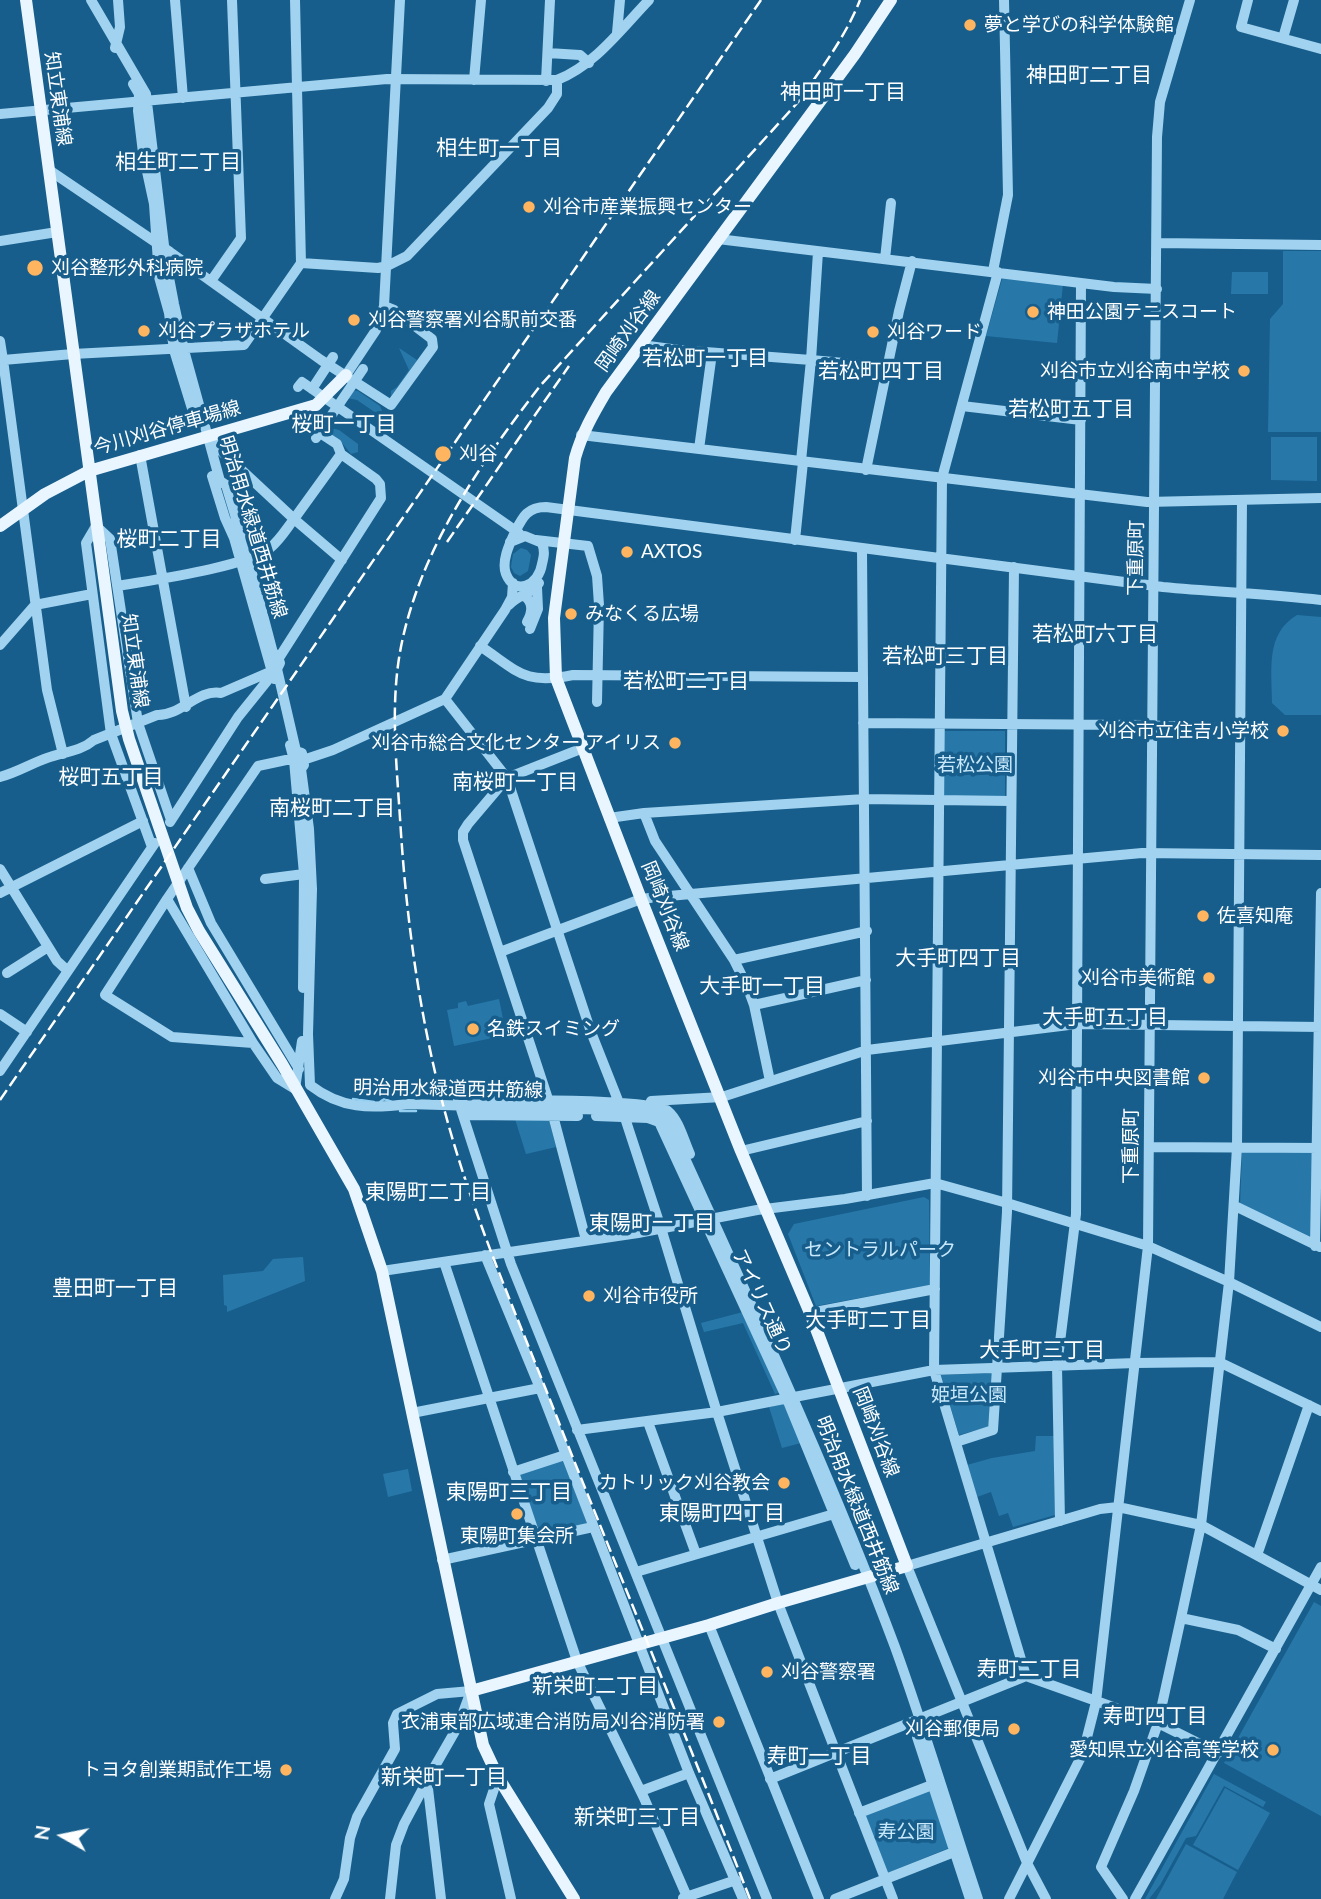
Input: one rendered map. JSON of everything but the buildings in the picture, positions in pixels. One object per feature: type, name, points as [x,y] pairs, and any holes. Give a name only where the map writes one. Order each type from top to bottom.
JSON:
[{"type":"main road","name":"知立東浦線","points":[[26,0],[96,526],[122,710],[129,739],[187,908],[354,1189],[382,1271]]},
{"type":"main road","name":"岡崎刈谷線","points":[[891,0],[855,54],[606,392],[581,435],[575,458],[554,618],[556,678],[741,1151],[810,1313],[907,1566]]},
{"type":"main road","name":"今川刈谷停車場線","points":[[0,526],[22,508],[89,471],[316,405],[346,375]]},
{"type":"main road","points":[[382,1271],[483,1745],[498,1777],[574,1899]]},
{"type":"main road","points":[[471,1691],[709,1625],[907,1566]]},
{"type":"street","points":[[89,0],[115,47]]},
{"type":"street","points":[[115,47],[120,27],[118,0]]},
{"type":"street","points":[[175,0],[183,98]]},
{"type":"street","points":[[211,281],[241,238],[232,0]]},
{"type":"street","points":[[1,361],[73,354],[244,345],[301,263],[295,0]]},
{"type":"street","points":[[346,375],[376,330],[384,306],[400,0]]},
{"type":"street","points":[[474,80],[481,0]]},
{"type":"street","points":[[301,263],[378,268],[407,256],[548,108],[557,94],[548,53],[550,0]]},
{"type":"street","points":[[617,33],[620,0]]},
{"type":"street","points":[[0,114],[395,79],[552,81],[573,74],[589,63],[649,0]]},
{"type":"street","points":[[1004,0],[1008,194],[995,271],[942,478],[934,1370],[1026,1676]]},
{"type":"street","name":"下重原町","points":[[1009,1899],[1083,1752],[1096,1702],[1148,1246],[1157,137],[1160,102],[1190,0]]},
{"type":"street","points":[[1248,0],[1241,27],[1321,49]]},
{"type":"street","points":[[1283,38],[1294,0]]},
{"type":"street","name":"明治用水緑道西井筋線","points":[[115,47],[143,101],[144,153],[161,246],[159,277],[220,481],[226,485],[273,653],[277,654],[273,665],[299,760],[304,765],[301,769],[309,829],[312,889],[308,1034],[310,1085],[336,1102],[350,1106],[385,1107],[408,1104],[460,1107]]},
{"type":"street","points":[[548,53],[580,55],[589,63]]},
{"type":"street","points":[[49,170],[321,360],[391,405],[433,347],[432,339],[394,310],[384,306]]},
{"type":"street","points":[[885,259],[891,203]]},
{"type":"street","points":[[0,241],[57,232]]},
{"type":"street","points":[[718,239],[1082,283],[1157,289]]},
{"type":"street","points":[[1157,243],[1321,245]]},
{"type":"street","points":[[795,540],[818,252]]},
{"type":"street","points":[[866,470],[912,261]]},
{"type":"street","points":[[1060,1521],[1058,1366],[1074,1224],[1082,283]]},
{"type":"street","points":[[0,341],[47,690],[63,754]]},
{"type":"street","points":[[641,345],[888,367]]},
{"type":"street","points":[[699,449],[712,353]]},
{"type":"street","points":[[312,389],[334,357]]},
{"type":"street","points":[[316,438],[363,369]]},
{"type":"street","points":[[298,387],[302,382],[526,538],[588,546],[597,576],[599,605],[597,702]]},
{"type":"street","points":[[962,406],[1081,420]]},
{"type":"street","points":[[0,1071],[238,717],[267,681],[273,665],[381,498],[382,491],[376,479],[341,454],[337,444],[291,414]]},
{"type":"street","points":[[581,435],[1154,502],[1321,498]]},
{"type":"street","points":[[206,437],[342,560]]},
{"type":"street","points":[[118,586],[245,559],[270,548],[341,454]]},
{"type":"street","points":[[140,455],[186,707]]},
{"type":"street","points":[[1123,1899],[1101,1867],[1134,1791],[1158,1723],[1201,1525],[1235,1206],[1242,500]]},
{"type":"street","points":[[253,1043],[172,1037],[104,995],[258,766],[299,760],[367,736],[445,698],[512,597],[513,583],[506,573],[505,565],[510,542],[527,511],[536,507],[1153,585],[1321,600]]},
{"type":"street","points":[[490,525],[496,516]]},
{"type":"street","points":[[152,847],[111,734],[86,543],[96,526],[110,539],[138,723],[171,820]]},
{"type":"street","points":[[510,542],[525,536],[542,543],[545,550],[537,587],[538,609],[528,627],[531,607],[524,596]]},
{"type":"street","points":[[862,550],[867,1196]]},
{"type":"street","points":[[956,1442],[993,1430],[1007,1203],[1010,726],[1014,567]]},
{"type":"street","points":[[513,583],[532,585],[541,573]]},
{"type":"street","points":[[505,610],[514,600],[537,587]]},
{"type":"street","points":[[0,645],[35,605],[92,594]]},
{"type":"street","points":[[480,646],[526,677],[540,680],[573,675],[862,677]]},
{"type":"street","points":[[0,776],[23,770],[35,762],[186,707],[192,700],[215,692],[221,693],[273,665]]},
{"type":"street","points":[[445,698],[507,778],[591,1032],[662,1228],[778,1603],[893,1899]]},
{"type":"street","points":[[863,723],[1240,729]]},
{"type":"street","points":[[583,748],[507,778],[463,832],[463,840],[551,1108],[586,1240]]},
{"type":"street","points":[[167,899],[253,1043],[277,1077],[295,1089],[302,1043],[304,874],[299,760]]},
{"type":"street","points":[[610,818],[644,813],[865,799],[1010,801]]},
{"type":"street","points":[[644,813],[655,841],[734,960],[754,1005],[770,1081]]},
{"type":"street","points":[[0,893],[142,821]]},
{"type":"street","points":[[500,952],[641,899],[1151,853],[1321,855]]},
{"type":"street","points":[[188,868],[211,923],[300,1069]]},
{"type":"street","points":[[0,869],[57,961],[68,971]]},
{"type":"street","points":[[265,879],[304,874]]},
{"type":"street","points":[[1235,1206],[1318,1247],[1321,893]]},
{"type":"street","points":[[734,960],[867,931]]},
{"type":"street","points":[[7,973],[48,947]]},
{"type":"street","points":[[754,1005],[866,980]]},
{"type":"street","points":[[0,1014],[27,1032]]},
{"type":"street","points":[[460,1107],[621,1110],[722,1097],[867,1050],[1077,1024],[1320,1027]]},
{"type":"street","points":[[460,1107],[621,1110],[657,1105],[667,1110],[675,1119],[712,1219]]},
{"type":"street","points":[[460,1107],[507,1252],[767,1899]]},
{"type":"street","points":[[621,1110],[659,1122],[712,1219]]},
{"type":"street","points":[[741,1151],[867,1121]]},
{"type":"street","points":[[1149,1147],[1320,1148]]},
{"type":"street","points":[[382,1271],[662,1228],[766,1209],[867,1196],[935,1183],[1148,1246],[1321,1328]]},
{"type":"street","name":"アイリス通り","points":[[712,1219],[794,1397]]},
{"type":"street","points":[[485,1255],[540,1388],[689,1773],[743,1899]]},
{"type":"street","points":[[443,1262],[577,1661],[640,1791],[686,1898],[736,1880]]},
{"type":"street","points":[[810,1313],[935,1289]]},
{"type":"street","points":[[577,1430],[717,1412],[934,1370],[1136,1363],[1219,1362],[1321,1410]]},
{"type":"street","points":[[412,1413],[540,1388]]},
{"type":"street","points":[[794,1397],[834,1514],[868,1579],[887,1645],[918,1718],[984,1899]]},
{"type":"street","name":"明治用水緑道西井筋線","points":[[794,1397],[868,1579]]},
{"type":"street","points":[[1257,1555],[1310,1405]]},
{"type":"street","points":[[648,1422],[696,1553]]},
{"type":"street","points":[[513,1472],[565,1454]]},
{"type":"street","points":[[1046,1899],[1027,1863],[907,1566],[1100,1509],[1118,1507],[1201,1525],[1321,1590]]},
{"type":"street","points":[[636,1572],[834,1514]]},
{"type":"street","points":[[442,1560],[593,1528]]},
{"type":"street","points":[[1135,1899],[1321,1567]]},
{"type":"street","points":[[1181,1618],[1238,1630],[1276,1649]]},
{"type":"street","points":[[709,1625],[819,1899]]},
{"type":"street","points":[[770,1779],[1026,1676],[1158,1723],[1218,1754]]},
{"type":"street","points":[[335,1899],[344,1880],[350,1838],[358,1817],[395,1749],[393,1723],[397,1714],[437,1694],[471,1691],[458,1726],[404,1824],[396,1845],[390,1899]]},
{"type":"street","points":[[918,1718],[932,1785],[970,1899]]},
{"type":"street","points":[[918,1718],[978,1899]]},
{"type":"street","points":[[640,1791],[689,1773]]},
{"type":"street","points":[[498,1777],[489,1804],[512,1899]]},
{"type":"street","points":[[427,1780],[441,1899]]},
{"type":"street","points":[[859,1813],[932,1785]]},
{"type":"street","points":[[835,1899],[954,1852]]},
{"type":"green space","points":[[1283,251],[1321,251],[1321,432],[1268,432],[1270,319],[1283,304]]},
{"type":"green space","points":[[1232,272],[1268,272],[1268,294],[1231,294]]},
{"type":"green space","name":"神田公園テニスコート","points":[[1003,276],[1063,284],[1057,343],[986,336]]},
{"type":"green space","points":[[399,348],[417,360],[391,396],[391,391],[409,370]]},
{"type":"green space","points":[[351,390],[358,391],[380,406],[382,411],[376,413],[357,400],[347,398]]},
{"type":"green space","points":[[331,428],[339,430],[358,444],[358,452],[351,454],[342,443],[330,435]]},
{"type":"green space","points":[[1271,437],[1317,437],[1317,481],[1271,480]]},
{"type":"green space","points":[[521,548],[531,555],[528,571],[520,576],[514,573],[511,567],[513,554]]},
{"type":"green space","points":[[1297,615],[1321,617],[1321,715],[1285,715],[1272,703],[1271,666],[1275,642],[1287,623]]},
{"type":"green space","name":"若松公園","points":[[944,731],[1005,731],[1005,798],[944,798]]},
{"type":"green space","name":"名鉄スイミング","points":[[499,999],[503,1019],[494,1022],[497,1037],[454,1046],[447,1010],[458,1008],[458,1003],[466,1001],[468,1006]]},
{"type":"green space","points":[[515,1119],[549,1120],[556,1147],[526,1154]]},
{"type":"green space","points":[[1242,1152],[1314,1152],[1311,1239],[1240,1206]]},
{"type":"green space","name":"セントラルパーク","points":[[924,1197],[929,1200],[930,1285],[816,1306],[788,1234],[794,1224]]},
{"type":"green space","points":[[303,1257],[305,1281],[227,1312],[227,1306],[224,1305],[223,1275],[263,1271],[273,1259]]},
{"type":"green space","points":[[743,1312],[781,1392],[775,1394],[743,1323],[704,1332],[701,1323]]},
{"type":"green space","name":"姫垣公園","points":[[992,1373],[988,1427],[959,1435],[941,1375]]},
{"type":"green space","points":[[784,1404],[801,1443],[782,1448],[769,1407]]},
{"type":"green space","points":[[1036,1436],[1054,1436],[1055,1515],[1013,1527],[1008,1513],[999,1516],[991,1492],[977,1497],[967,1465],[1035,1451]]},
{"type":"green space","points":[[562,1459],[588,1525],[539,1535],[518,1474]]},
{"type":"green space","points":[[408,1469],[412,1491],[388,1497],[383,1474]]},
{"type":"green space","points":[[1314,1602],[1321,1606],[1321,1816],[1224,1763]]},
{"type":"green space","points":[[1214,1774],[1266,1802],[1263,1807],[1224,1786],[1196,1836],[1186,1838],[1160,1885],[1149,1899],[1145,1899]]},
{"type":"green space","points":[[1225,1788],[1270,1813],[1238,1870],[1193,1845]]},
{"type":"green space","name":"寿公園","points":[[930,1789],[949,1848],[887,1873],[865,1815]]},
{"type":"green space","points":[[1186,1844],[1237,1872],[1223,1899],[1156,1899]]},
{"type":"waterway","points":[[353,1099],[374,1102]]},
{"type":"waterway","points":[[380,1102],[384,1099],[392,1102]]},
{"type":"waterway","points":[[400,1111],[416,1111]]},
{"type":"railway","points":[[0,1100],[761,0]]},
{"type":"railway","points":[[750,1899],[509,1297],[459,1160],[427,1034],[407,905],[396,748],[396,679],[404,633],[427,566],[478,472],[540,386],[799,101],[840,39],[860,0]]},
{"type":"railway","points":[[447,542],[569,366]]},
{"type":"place","name":"夢と学びの科学体験館","points":[[970,25]]},
{"type":"place","name":"刈谷市産業振興センター","points":[[529,207]]},
{"type":"place","name":"刈谷整形外科病院","points":[[35,268]]},
{"type":"place","name":"神田公園テニスコート","points":[[1033,312]]},
{"type":"place","name":"刈谷警察署刈谷駅前交番","points":[[354,320]]},
{"type":"place","name":"刈谷プラザホテル","points":[[144,331]]},
{"type":"place","name":"刈谷ワード","points":[[873,332]]},
{"type":"place","name":"刈谷市立刈谷南中学校","points":[[1244,371]]},
{"type":"place","name":"刈谷","points":[[443,454]]},
{"type":"place","name":"AXTOS","points":[[627,552]]},
{"type":"place","name":"みなくる広場","points":[[571,614]]},
{"type":"place","name":"刈谷市立住吉小学校","points":[[1283,731]]},
{"type":"place","name":"刈谷市総合文化センター アイリス","points":[[675,743]]},
{"type":"place","name":"佐喜知庵","points":[[1203,916]]},
{"type":"place","name":"刈谷市美術館","points":[[1209,978]]},
{"type":"place","name":"名鉄スイミング","points":[[473,1029]]},
{"type":"place","name":"刈谷市中央図書館","points":[[1204,1078]]},
{"type":"place","name":"刈谷市役所","points":[[589,1296]]},
{"type":"place","name":"カトリック刈谷教会","points":[[784,1483]]},
{"type":"place","name":"東陽町集会所","points":[[517,1514]]},
{"type":"place","name":"刈谷警察署","points":[[767,1672]]},
{"type":"place","name":"衣浦東部広域連合消防局刈谷消防署","points":[[719,1722]]},
{"type":"place","name":"刈谷郵便局","points":[[1014,1729]]},
{"type":"place","name":"愛知県立刈谷高等学校","points":[[1273,1750]]},
{"type":"place","name":"トヨタ創業期試作工場","points":[[286,1770]]},
{"type":"district","name":"神田町二丁目","points":[[1089,75]]},
{"type":"district","name":"神田町一丁目","points":[[843,92]]},
{"type":"district","name":"相生町一丁目","points":[[499,148]]},
{"type":"district","name":"相生町二丁目","points":[[178,162]]},
{"type":"district","name":"若松町一丁目","points":[[705,358]]},
{"type":"district","name":"若松町四丁目","points":[[881,371]]},
{"type":"district","name":"若松町五丁目","points":[[1071,409]]},
{"type":"district","name":"桜町一丁目","points":[[344,424]]},
{"type":"district","name":"桜町二丁目","points":[[169,539]]},
{"type":"district","name":"若松町六丁目","points":[[1095,634]]},
{"type":"district","name":"若松町三丁目","points":[[945,656]]},
{"type":"district","name":"若松町二丁目","points":[[686,681]]},
{"type":"district","name":"桜町五丁目","points":[[111,777]]},
{"type":"district","name":"南桜町一丁目","points":[[515,782]]},
{"type":"district","name":"南桜町二丁目","points":[[332,808]]},
{"type":"district","name":"大手町四丁目","points":[[958,958]]},
{"type":"district","name":"大手町一丁目","points":[[762,986]]},
{"type":"district","name":"大手町五丁目","points":[[1105,1017]]},
{"type":"district","name":"東陽町二丁目","points":[[428,1192]]},
{"type":"district","name":"東陽町一丁目","points":[[652,1223]]},
{"type":"district","name":"豊田町一丁目","points":[[115,1288]]},
{"type":"district","name":"大手町二丁目","points":[[868,1320]]},
{"type":"district","name":"大手町三丁目","points":[[1042,1350]]},
{"type":"district","name":"東陽町三丁目","points":[[509,1492]]},
{"type":"district","name":"東陽町四丁目","points":[[722,1513]]},
{"type":"district","name":"寿町二丁目","points":[[1029,1669]]},
{"type":"district","name":"新栄町二丁目","points":[[595,1686]]},
{"type":"district","name":"寿町四丁目","points":[[1155,1716]]},
{"type":"district","name":"寿町一丁目","points":[[819,1756]]},
{"type":"district","name":"新栄町一丁目","points":[[444,1777]]},
{"type":"district","name":"新栄町三丁目","points":[[637,1817]]}]
